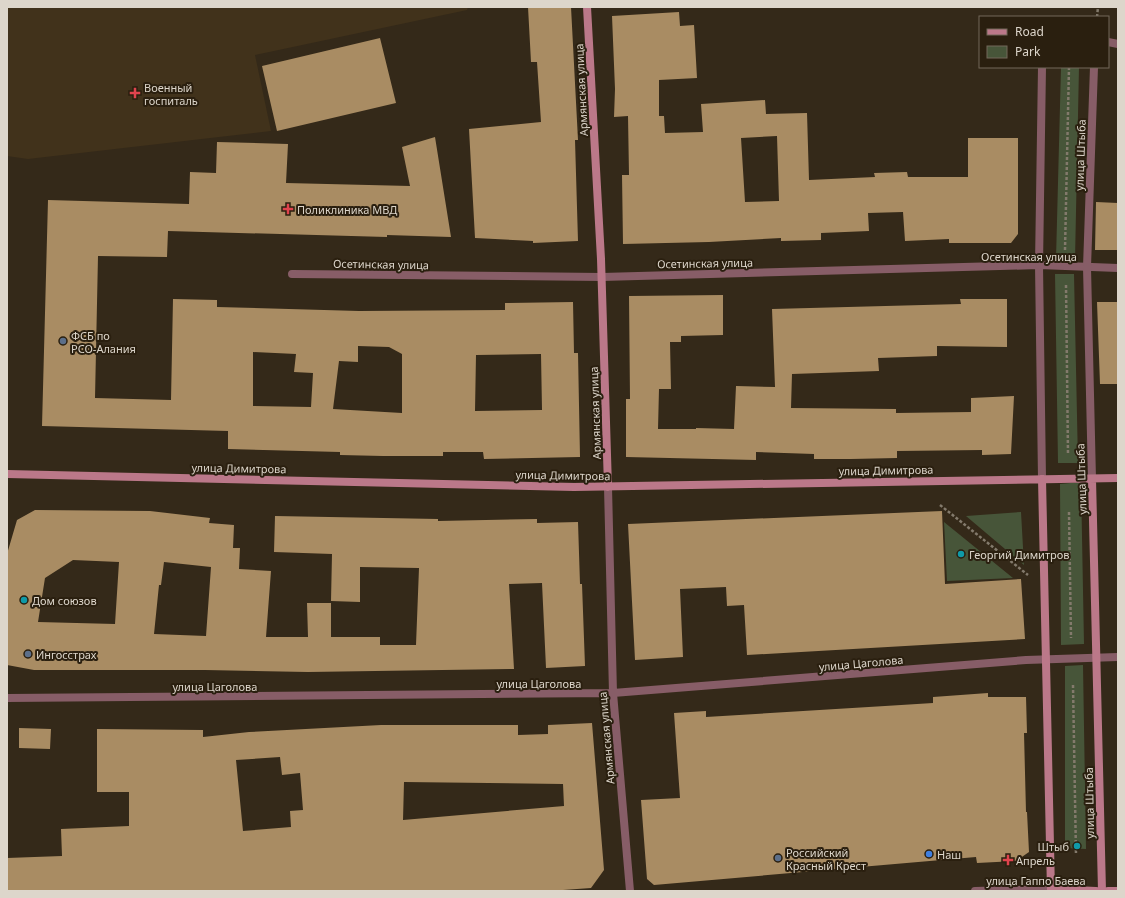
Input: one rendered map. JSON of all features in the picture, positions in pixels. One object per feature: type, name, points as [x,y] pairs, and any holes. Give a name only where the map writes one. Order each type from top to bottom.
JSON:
[{"type":"main road","name":"Армянская улица","points":[[588,7],[602,277],[608,487]]},
{"type":"main road","name":"улица Димитрова","points":[[7,474],[608,487],[1118,478]]},
{"type":"main road","points":[[1042,479],[1052,890]]},
{"type":"main road","name":"улица Штыба","points":[[1092,479],[1102,891]]},
{"type":"main road","name":"улица Гаппо Баева","points":[[1052,890],[1096,891]]},
{"type":"main road","points":[[1108,891],[1118,891]]},
{"type":"street","points":[[1042,68],[1039,265],[1042,479]]},
{"type":"street","name":"улица Штыба","points":[[1092,479],[1087,267],[1094,68]]},
{"type":"street","name":"Осетинская улица","points":[[292,274],[602,277],[1039,265],[1118,268]]},
{"type":"street","name":"Армянская улица","points":[[608,487],[613,693],[630,891]]},
{"type":"street","name":"улица Цаголова","points":[[7,698],[613,693],[1046,659],[1118,657]]},
{"type":"street","name":"улица Гаппо Баева","points":[[976,891],[1052,890]]},
{"type":"path","points":[[1065,253],[1069,68]]},
{"type":"path","points":[[1066,285],[1068,455]]},
{"type":"path","points":[[940,505],[1028,575]]},
{"type":"path","points":[[1069,512],[1071,638]]},
{"type":"path","points":[[1073,685],[1076,855]]},
{"type":"shaded area","name":"Военный госпиталь","points":[[7,7],[468,7],[467,10],[255,55],[271,131],[28,159],[7,156]]},
{"type":"green space","points":[[1061,68],[1079,68],[1075,260],[1056,259]]},
{"type":"green space","points":[[1055,274],[1074,274],[1078,463],[1058,463]]},
{"type":"green space","points":[[1081,482],[1084,644],[1061,645],[1060,484]]},
{"type":"green space","points":[[1021,512],[1024,565],[966,516]]},
{"type":"green space","points":[[944,522],[1013,578],[947,581]]},
{"type":"green space","points":[[1083,665],[1086,849],[1065,848],[1065,666]]},
{"type":"building","points":[[528,7],[571,7],[578,140],[575,140],[578,241],[533,243],[533,241],[475,238],[469,129],[541,122],[537,62],[531,62]]},
{"type":"building","points":[[679,12],[680,26],[694,25],[697,78],[659,80],[659,116],[664,116],[665,133],[703,132],[701,104],[765,100],[766,114],[807,113],[809,180],[875,177],[874,173],[907,172],[908,177],[968,177],[968,138],[1018,138],[1018,234],[1011,243],[949,243],[949,239],[905,241],[903,212],[868,213],[869,231],[821,233],[821,240],[781,241],[781,238],[709,242],[623,244],[622,175],[629,175],[628,116],[614,117],[615,89],[612,16]],"holes":[[[777,136],[779,201],[745,202],[741,138]]]},
{"type":"building","points":[[380,38],[396,103],[277,131],[262,66]]},
{"type":"building","points":[[435,137],[451,237],[387,235],[387,237],[168,231],[167,257],[98,256],[95,398],[171,400],[173,299],[217,300],[217,307],[359,311],[505,310],[505,303],[573,302],[574,353],[578,353],[580,457],[484,459],[483,452],[443,452],[443,456],[383,456],[340,455],[340,452],[228,449],[228,431],[42,426],[48,200],[189,204],[190,172],[216,173],[217,142],[288,144],[286,183],[410,186],[402,147]],"holes":[[[358,346],[389,347],[402,354],[402,413],[333,409],[339,361],[358,362]],[[253,352],[296,354],[294,372],[313,373],[311,407],[253,406]],[[541,354],[542,410],[475,411],[476,355]]]},
{"type":"building","points":[[1096,202],[1118,203],[1118,250],[1095,250]]},
{"type":"building","points":[[723,295],[723,335],[681,336],[681,342],[670,342],[671,389],[659,389],[658,429],[734,429],[736,386],[775,387],[772,309],[961,304],[960,299],[1007,299],[1007,347],[937,346],[937,356],[878,358],[879,371],[792,374],[791,408],[896,409],[896,413],[971,412],[971,398],[1014,396],[1011,454],[982,455],[982,450],[897,451],[897,458],[851,459],[814,459],[814,454],[756,452],[756,460],[626,457],[626,399],[630,399],[629,296]]},
{"type":"building","points":[[1097,302],[1118,302],[1118,384],[1100,384]]},
{"type":"building","points":[[35,510],[150,511],[210,518],[209,523],[234,525],[233,548],[240,548],[239,569],[271,571],[266,637],[308,637],[307,603],[331,603],[331,637],[380,637],[380,645],[416,645],[419,568],[360,567],[360,602],[331,601],[332,554],[274,552],[275,516],[438,519],[438,521],[537,519],[537,523],[578,522],[585,666],[546,668],[542,583],[509,584],[514,669],[308,672],[205,670],[34,670],[7,665],[7,554],[17,520]],"holes":[[[73,560],[119,562],[115,624],[38,622],[45,578]],[[164,562],[211,567],[206,636],[154,634],[159,585],[161,585]]]},
{"type":"building","points":[[942,511],[945,584],[1021,579],[1025,639],[747,655],[744,605],[727,606],[726,587],[680,589],[683,657],[635,660],[628,524]]},
{"type":"building","points":[[988,693],[988,697],[1026,697],[1027,733],[1024,733],[1026,812],[1029,852],[1016,861],[977,863],[976,857],[654,885],[647,879],[641,800],[680,798],[674,713],[706,711],[706,717],[933,703],[933,697]]},
{"type":"building","points":[[592,723],[604,870],[591,888],[549,891],[7,891],[7,858],[62,856],[61,829],[129,826],[129,792],[97,792],[97,729],[203,730],[203,737],[249,732],[381,725],[518,725],[518,735],[548,734],[548,725]],"holes":[[[280,757],[282,775],[300,773],[303,810],[290,811],[291,827],[243,831],[236,760]],[[404,782],[563,784],[564,806],[403,820]]]},
{"type":"building","points":[[19,728],[51,729],[50,749],[19,748]]},
{"type":"place","name":"Военный госпиталь","points":[[135,93]]},
{"type":"place","name":"Поликлиника МВД","points":[[288,209]]},
{"type":"place","name":"ФСБ по РСО-Алания","points":[[63,341]]},
{"type":"place","name":"Георгий Димитров","points":[[961,554]]},
{"type":"place","name":"Дом союзов","points":[[24,600]]},
{"type":"place","name":"Ингосстрах","points":[[28,654]]},
{"type":"place","name":"Штыб","points":[[1077,846]]},
{"type":"place","name":"Наш","points":[[929,854]]},
{"type":"place","name":"Российский Красный Крест","points":[[778,858]]},
{"type":"place","name":"Апрель","points":[[1008,860]]}]
